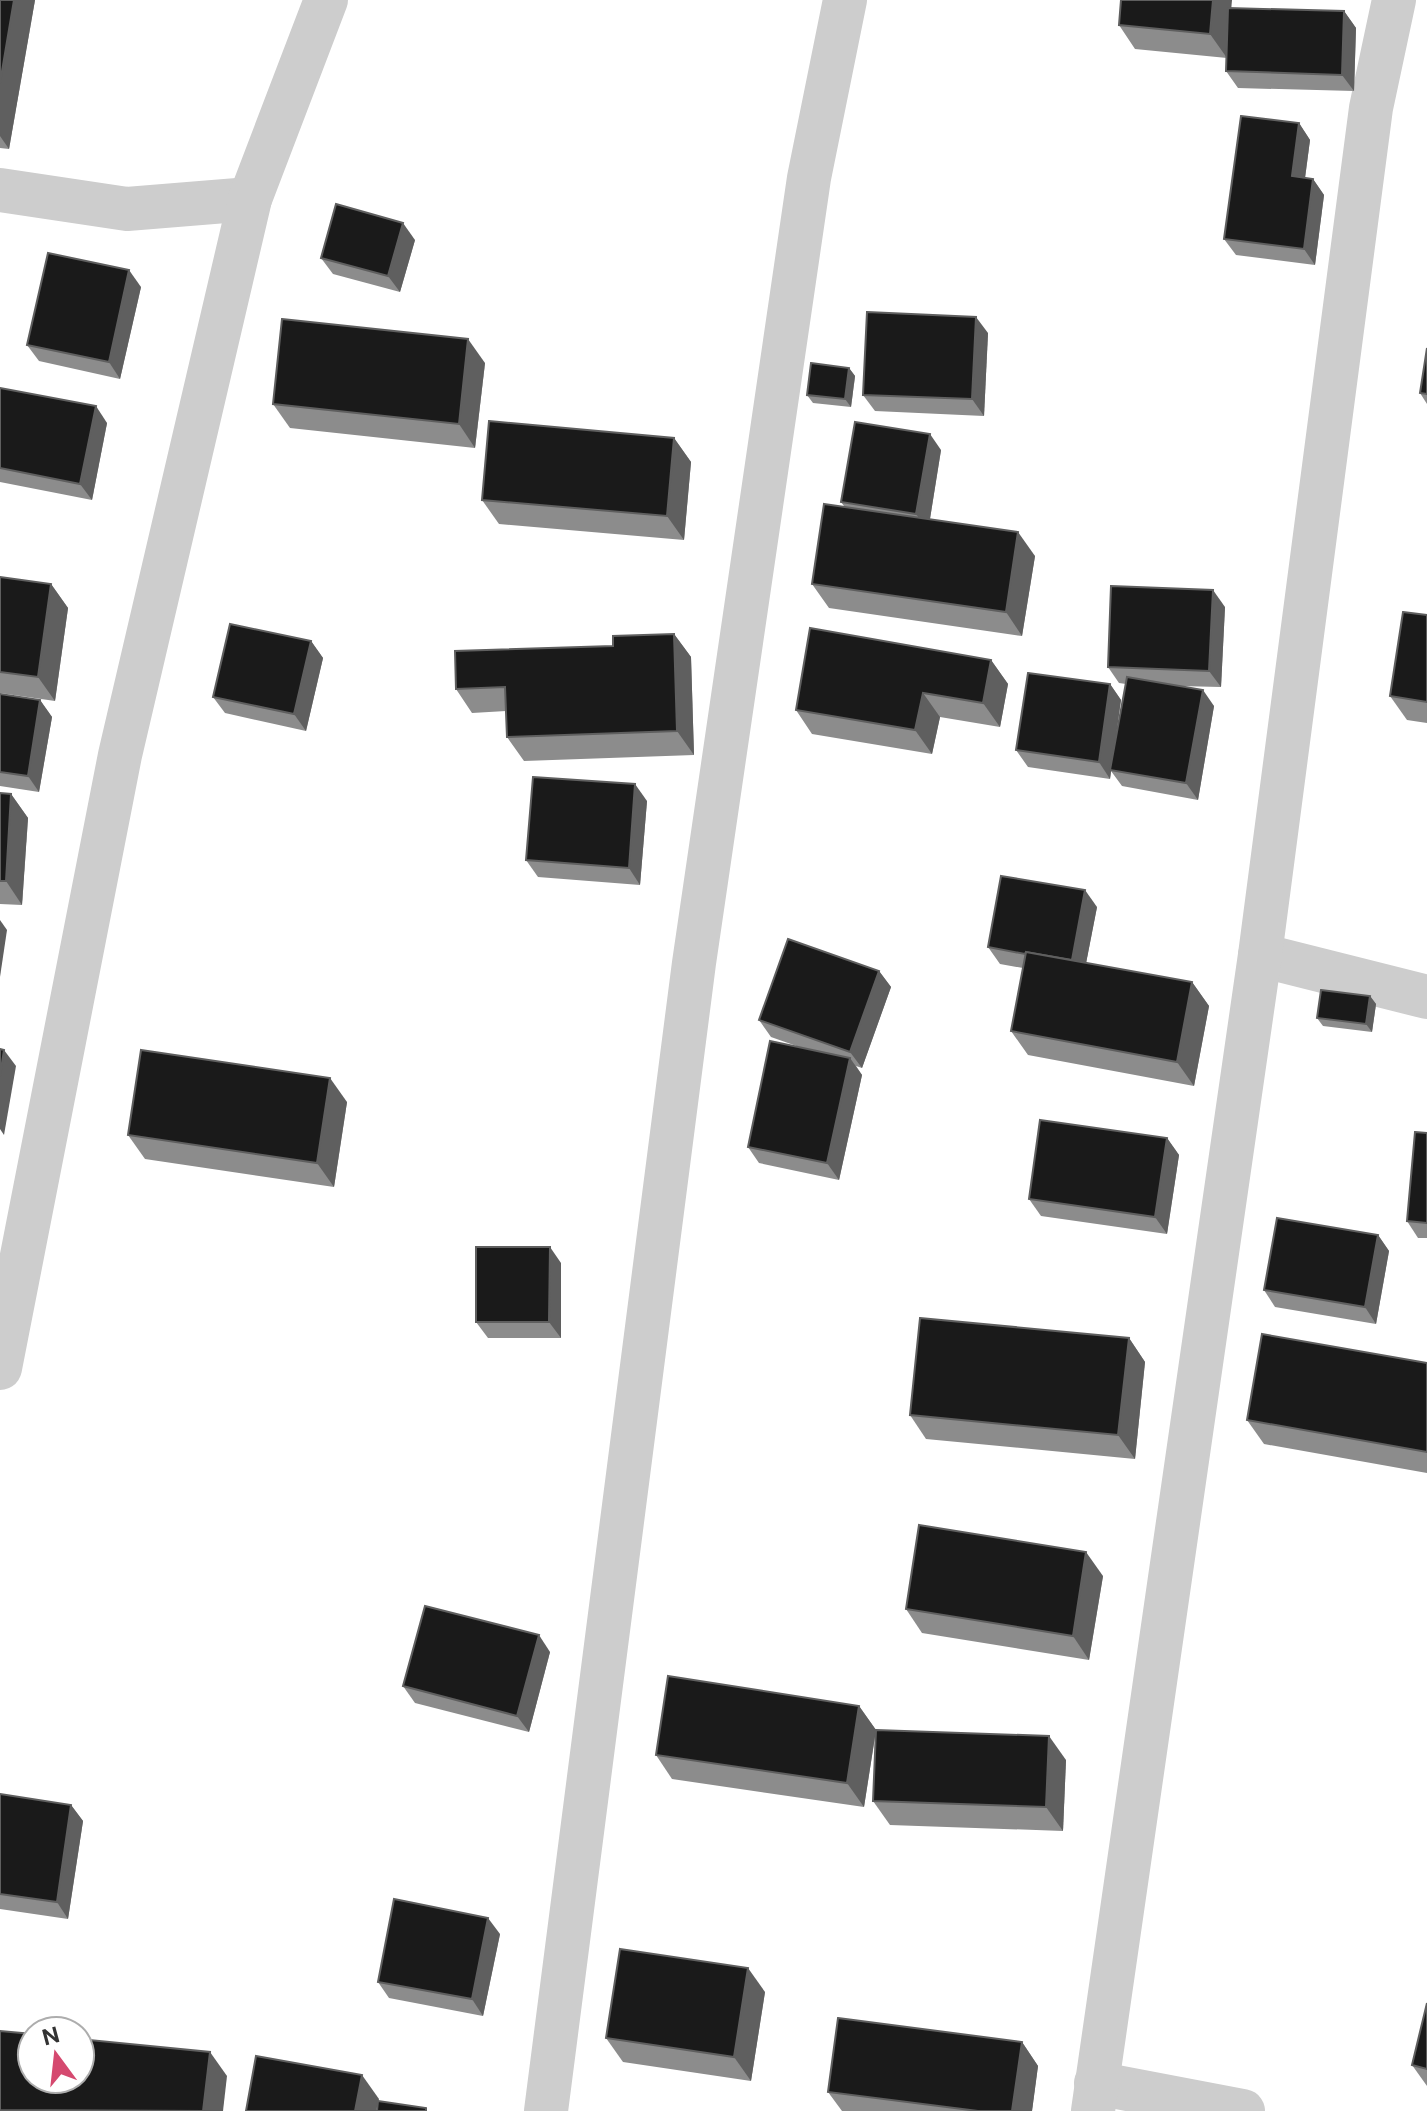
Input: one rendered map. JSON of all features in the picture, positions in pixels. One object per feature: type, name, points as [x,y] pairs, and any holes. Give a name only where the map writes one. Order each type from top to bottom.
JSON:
[{"type":"street","points":[[0,1368],[120,755],[250,199],[326,0]]},
{"type":"street","points":[[546,2111],[697,948],[809,178],[845,0]]},
{"type":"street","points":[[1243,2111],[1094,2097],[1260,955],[1371,108],[1394,0]]},
{"type":"street","points":[[0,190],[127,209],[250,199]]},
{"type":"street","points":[[1260,955],[1427,997]]},
{"type":"building","points":[[0,0],[14,0],[0,83]]},
{"type":"building","points":[[1121,0],[1213,0],[1210,34],[1119,25]]},
{"type":"building","points":[[1228,8],[1344,11],[1342,75],[1226,71]]},
{"type":"building","points":[[1241,116],[1299,123],[1292,176],[1313,179],[1304,249],[1224,239]]},
{"type":"building","points":[[336,204],[403,223],[388,276],[321,258]]},
{"type":"building","points":[[48,253],[129,270],[109,362],[27,345]]},
{"type":"building","points":[[867,312],[976,317],[972,399],[863,395]]},
{"type":"building","points":[[282,319],[468,339],[459,424],[273,404]]},
{"type":"building","points":[[1427,348],[1427,394],[1420,393]]},
{"type":"building","points":[[811,363],[849,368],[845,399],[807,395]]},
{"type":"building","points":[[0,388],[96,406],[80,484],[0,468]]},
{"type":"building","points":[[489,421],[674,438],[667,516],[482,500]]},
{"type":"building","points":[[855,422],[930,434],[916,514],[841,502]]},
{"type":"building","points":[[824,504],[1018,532],[1006,612],[812,584]]},
{"type":"building","points":[[0,577],[51,584],[38,677],[0,672]]},
{"type":"building","points":[[1111,586],[1213,590],[1209,671],[1108,667]]},
{"type":"building","points":[[1403,612],[1427,615],[1427,702],[1390,696]]},
{"type":"building","points":[[230,624],[311,641],[294,714],[213,697]]},
{"type":"building","points":[[810,628],[991,660],[983,703],[923,693],[915,730],[796,710]]},
{"type":"building","points":[[674,634],[677,731],[507,737],[505,687],[456,689],[455,651],[613,646],[613,636]]},
{"type":"building","points":[[1028,673],[1110,684],[1099,762],[1016,750]]},
{"type":"building","points":[[1127,677],[1203,690],[1186,783],[1110,770]]},
{"type":"building","points":[[0,694],[40,700],[28,776],[0,772]]},
{"type":"building","points":[[533,777],[635,784],[629,868],[526,860]]},
{"type":"building","points":[[0,793],[11,794],[6,881],[0,881]]},
{"type":"building","points":[[1001,876],[1085,890],[1072,960],[988,947]]},
{"type":"building","points":[[788,939],[879,971],[850,1052],[759,1020]]},
{"type":"building","points":[[1026,952],[1192,982],[1177,1062],[1011,1031]]},
{"type":"building","points":[[1321,990],[1370,996],[1366,1024],[1317,1018]]},
{"type":"building","points":[[770,1041],[850,1058],[827,1163],[748,1147]]},
{"type":"building","points":[[0,1049],[4,1050],[0,1076]]},
{"type":"building","points":[[141,1050],[330,1078],[317,1163],[128,1135]]},
{"type":"building","points":[[1040,1120],[1167,1138],[1155,1217],[1029,1199]]},
{"type":"building","points":[[1415,1132],[1427,1133],[1427,1223],[1407,1221]]},
{"type":"building","points":[[1277,1218],[1378,1235],[1365,1307],[1264,1290]]},
{"type":"building","points":[[476,1247],[550,1247],[549,1322],[476,1322]]},
{"type":"building","points":[[920,1318],[1129,1338],[1118,1435],[910,1415]]},
{"type":"building","points":[[1262,1334],[1427,1363],[1427,1452],[1247,1420]]},
{"type":"building","points":[[919,1525],[1086,1552],[1073,1636],[906,1609]]},
{"type":"building","points":[[425,1606],[539,1635],[517,1716],[403,1686]]},
{"type":"building","points":[[668,1676],[859,1706],[847,1783],[656,1755]]},
{"type":"building","points":[[876,1730],[1049,1736],[1046,1807],[873,1801]]},
{"type":"building","points":[[0,1794],[71,1805],[57,1902],[0,1894]]},
{"type":"building","points":[[394,1899],[488,1918],[472,1999],[378,1982]]},
{"type":"building","points":[[620,1949],[748,1968],[734,2057],[606,2038]]},
{"type":"building","points":[[1427,2003],[1427,2069],[1412,2065]]},
{"type":"building","points":[[838,2018],[1022,2042],[1012,2111],[978,2111],[828,2092]]},
{"type":"building","points":[[0,2031],[16,2032],[16,2095],[96,2095],[96,2041],[210,2052],[203,2111],[0,2110]]},
{"type":"building","points":[[256,2056],[362,2075],[355,2111],[246,2111]]},
{"type":"building","points":[[378,2101],[426,2108],[426,2111],[377,2111]]}]
